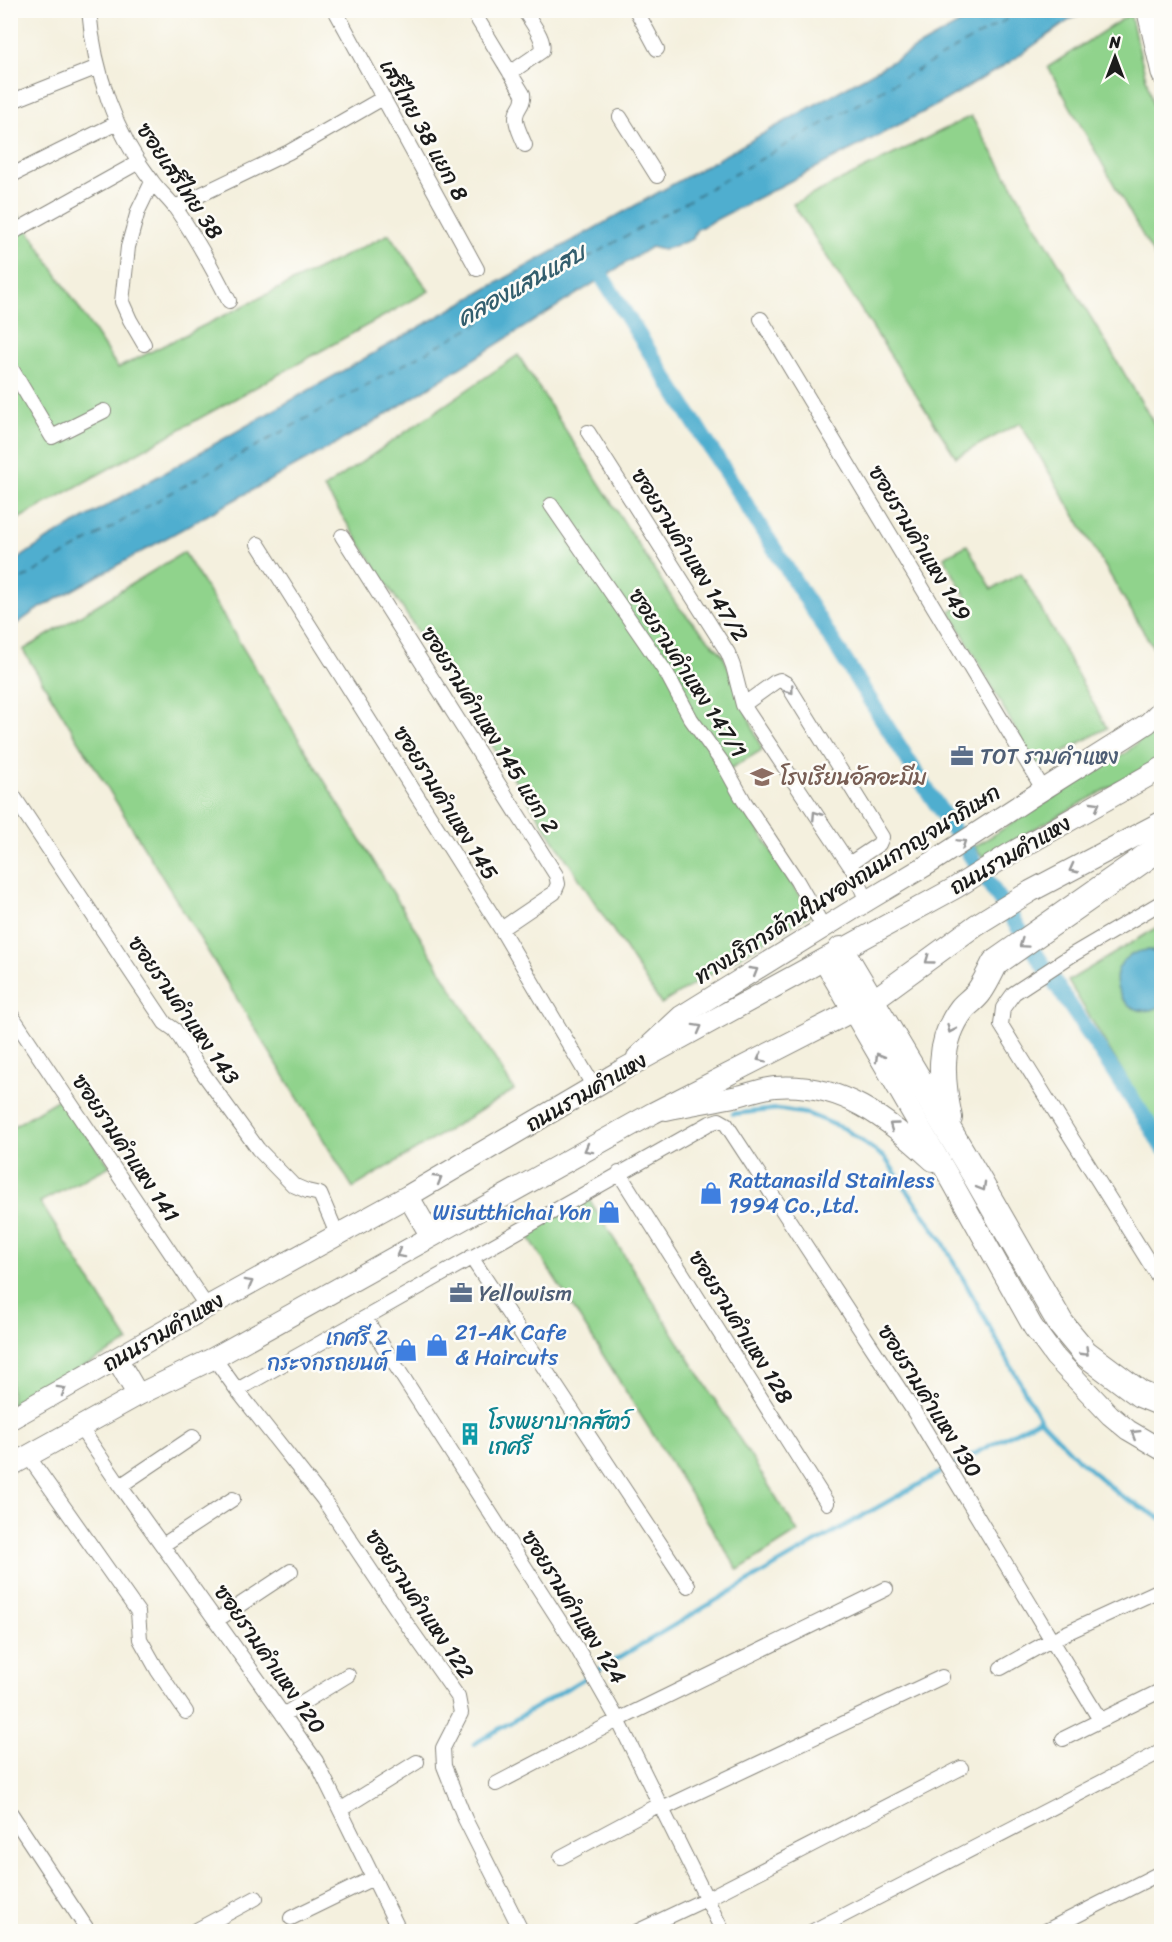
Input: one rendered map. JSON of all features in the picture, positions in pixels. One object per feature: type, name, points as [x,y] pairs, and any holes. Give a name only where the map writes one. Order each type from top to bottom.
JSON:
[{"type":"highway","points":[[953,1137],[942,1068],[944,1045],[962,1009],[979,992],[995,963],[1161,846]]},
{"type":"highway","points":[[832,955],[862,1006],[953,1137],[1060,1324],[1085,1353],[1140,1394],[1161,1403]]},
{"type":"main road","points":[[1147,10],[1161,74]]},
{"type":"main road","name":"ทางบริการด้านในของถนนกาญจนาภิเษก","points":[[624,1069],[681,1016],[932,862],[1148,723],[1161,709]]},
{"type":"main road","name":"ถนนรามคำแหง","points":[[10,1419],[408,1196],[624,1069],[955,888],[1008,855],[1161,768]]},
{"type":"main road","name":"ถนนรามคำแหง","points":[[19,1461],[138,1395],[214,1358],[653,1113],[862,1006],[976,925],[1031,891],[1161,822]]},
{"type":"main road","points":[[862,1006],[951,1180],[1033,1327],[1054,1357],[1110,1415],[1128,1430],[1161,1450]]},
{"type":"main road","points":[[653,1113],[773,1088],[805,1088],[840,1095],[871,1111],[899,1130],[951,1180]]},
{"type":"main road","points":[[408,1196],[431,1236]]},
{"type":"main road","points":[[117,1359],[138,1395]]},
{"type":"street","name":"ซอยเสรีไทย 38","points":[[89,10],[98,67],[117,123],[152,182],[175,207],[202,249],[229,301]]},
{"type":"street","name":"เสรีไทย 38 แยก 8","points":[[335,10],[477,268]]},
{"type":"street","points":[[472,10],[523,94],[523,104],[515,118],[525,145]]},
{"type":"street","points":[[510,73],[544,48],[524,10]]},
{"type":"street","points":[[636,10],[657,49]]},
{"type":"street","points":[[10,102],[98,67]]},
{"type":"street","points":[[175,207],[289,152],[382,98]]},
{"type":"street","points":[[620,117],[657,176]]},
{"type":"street","points":[[10,177],[117,123]]},
{"type":"street","points":[[10,236],[139,162]]},
{"type":"street","points":[[144,344],[122,302],[128,247],[138,211],[152,182]]},
{"type":"street","name":"ซอยรามคำแหง 149","points":[[761,319],[1043,789]]},
{"type":"street","points":[[10,366],[52,437],[104,411]]},
{"type":"street","name":"ซอยรามคำแหง 147/2","points":[[588,432],[728,653],[743,705],[849,864],[867,901]]},
{"type":"street","name":"ซอยรามคำแหง 147/1","points":[[551,505],[667,675],[691,719],[724,765],[824,928]]},
{"type":"street","name":"ซอยรามคำแหง 145 แยก 2","points":[[342,536],[556,875],[558,880],[554,893],[501,929]]},
{"type":"street","name":"ซอยรามคำแหง 145","points":[[258,544],[501,929],[594,1088]]},
{"type":"street","points":[[743,705],[775,682],[780,680],[787,684],[882,837],[879,844],[849,864]]},
{"type":"street","name":"ซอยรามคำแหง 143","points":[[10,790],[165,1023],[175,1030],[195,1062],[258,1149],[293,1185],[320,1194],[337,1234]]},
{"type":"street","points":[[1161,902],[1014,993],[1003,1008],[1001,1025],[1161,1283]]},
{"type":"street","name":"ซอยรามคำแหง 141","points":[[10,1013],[207,1307]]},
{"type":"street","name":"ซอยรามคำแหง 130","points":[[619,1173],[710,1123],[719,1120],[726,1124],[913,1410],[1100,1720]]},
{"type":"street","points":[[237,1390],[619,1173]]},
{"type":"street","name":"ซอยรามคำแหง 128","points":[[619,1173],[827,1503]]},
{"type":"street","points":[[471,1257],[688,1586]]},
{"type":"street","name":"ซอยรามคำแหง 124","points":[[365,1318],[577,1648],[618,1720],[723,1932]]},
{"type":"street","name":"ซอยรามคำแหง 122","points":[[214,1358],[323,1499],[458,1697],[461,1713],[443,1748],[444,1766],[465,1819],[522,1932]]},
{"type":"street","name":"ซอยรามคำแหง 120","points":[[80,1427],[316,1761],[400,1932]]},
{"type":"street","points":[[120,1486],[194,1437]]},
{"type":"street","points":[[19,1461],[138,1612],[140,1639],[158,1671],[186,1712]]},
{"type":"street","points":[[162,1545],[232,1499]]},
{"type":"street","points":[[217,1620],[291,1571]]},
{"type":"street","points":[[496,1784],[618,1720],[886,1588]]},
{"type":"street","points":[[1001,1668],[1051,1640],[1161,1589]]},
{"type":"street","points":[[283,1715],[348,1675]]},
{"type":"street","points":[[561,1857],[661,1806],[942,1677]]},
{"type":"street","points":[[1063,1739],[1161,1690]]},
{"type":"street","points":[[811,1932],[1161,1751]]},
{"type":"street","points":[[340,1810],[417,1762]]},
{"type":"street","points":[[636,1932],[706,1899],[961,1768]]},
{"type":"street","points":[[10,1812],[89,1932]]},
{"type":"street","points":[[1044,1932],[1161,1872]]},
{"type":"street","points":[[291,1918],[373,1878]]},
{"type":"street","points":[[193,1932],[256,1898]]},
{"type":"green space","points":[[1130,14],[1161,138],[1161,268],[1048,67]]},
{"type":"green space","points":[[971,116],[1161,435],[1161,661],[1020,423],[956,457],[793,204]]},
{"type":"green space","points":[[10,202],[118,368],[389,234],[429,291],[11,523]]},
{"type":"green space","points":[[518,355],[676,604],[723,655],[762,750],[723,773],[811,914],[661,1004],[324,488]]},
{"type":"green space","points":[[967,545],[992,589],[1021,573],[1107,728],[1036,767],[950,611],[968,601],[944,557]]},
{"type":"green space","points":[[184,552],[514,1090],[353,1188],[23,650]]},
{"type":"green space","points":[[1161,721],[1161,759],[984,857],[974,847],[1127,752]]},
{"type":"green space","points":[[1161,925],[1161,1135],[1068,981]]},
{"type":"green space","points":[[60,1098],[110,1166],[40,1202],[129,1342],[11,1405],[11,1128]]},
{"type":"green space","points":[[587,1196],[798,1532],[738,1570],[527,1234]]},
{"type":"water","name":"คลองแสนแสบ","points":[[982,11],[1087,11],[1071,19],[1010,62],[937,105],[696,230],[693,239],[663,250],[651,247],[371,424],[35,611],[11,628],[11,564],[48,539],[495,284]]},
{"type":"water","points":[[1149,950],[1161,955],[1161,1006],[1146,1010],[1133,1008],[1123,999],[1118,988],[1117,976],[1121,964],[1132,954]]},
{"type":"waterway","name":"คลองแสนแสบ","points":[[597,269],[927,790],[1162,1147]]},
{"type":"waterway","points":[[733,1114],[777,1109],[808,1114],[845,1129],[885,1158],[943,1242],[1040,1419],[1080,1461],[1120,1495],[1162,1519]]},
{"type":"waterway","points":[[474,1744],[825,1537],[1040,1419]]},
{"type":"ferry route","points":[[10,586],[171,493],[479,323],[485,300],[538,286],[1023,10]]},
{"type":"place","name":"TOT รามคำแหง","points":[[962,756]]},
{"type":"place","name":"โรงเรียนอัลอะมีม","points":[[762,777]]},
{"type":"place","name":"Rattanasild Stainless 1994 Co.,Ltd.","points":[[711,1193]]},
{"type":"place","name":"Wisutthichai Yon","points":[[609,1212]]},
{"type":"place","name":"Yellowism","points":[[461,1293]]},
{"type":"place","name":"21-AK Cafe & Haircuts","points":[[437,1345]]},
{"type":"place","name":"เกศรี 2 กระจกรถยนต์","points":[[406,1350]]},
{"type":"place","name":"โรงพยาบาลสัตว์ เกศรี","points":[[470,1434]]}]
